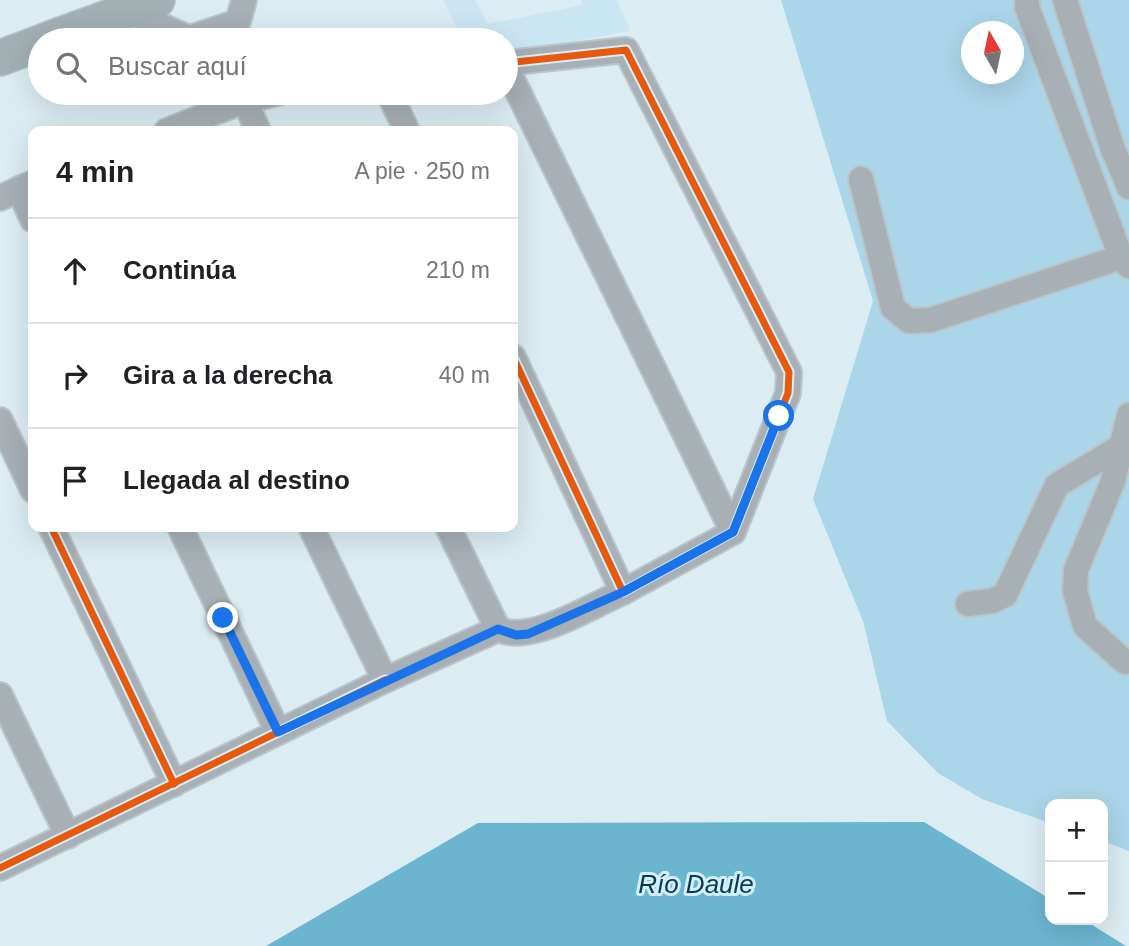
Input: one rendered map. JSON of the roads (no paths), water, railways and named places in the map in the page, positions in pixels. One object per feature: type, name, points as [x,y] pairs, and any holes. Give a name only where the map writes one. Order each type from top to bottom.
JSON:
[{"type":"highway","points":[[80,28],[142,5]]},
{"type":"highway","points":[[0,58],[28,48]]},
{"type":"street","points":[[861,179],[893,308],[909,321],[931,320],[1125,261],[1027,7],[1027,0]]},
{"type":"street","points":[[1065,0],[1112,147],[1129,187]]},
{"type":"street","points":[[142,5],[176,28]]},
{"type":"street","points":[[220,28],[237,21]]},
{"type":"street","points":[[0,868],[385,680],[498,629],[516,635],[528,634],[623,592],[733,532],[788,393],[789,372],[626,50],[518,64]]},
{"type":"street","points":[[518,90],[733,532]]},
{"type":"street","points":[[177,126],[221,105]]},
{"type":"street","points":[[245,105],[255,126]]},
{"type":"street","points":[[395,105],[405,126]]},
{"type":"street","points":[[17,190],[28,211]]},
{"type":"street","points":[[518,368],[623,592]]},
{"type":"street","points":[[1125,662],[1085,626],[1075,591],[1076,570],[1114,481],[1129,415]]},
{"type":"street","points":[[0,420],[28,479]]},
{"type":"street","points":[[968,604],[992,601],[1005,595],[1057,485],[1122,446]]},
{"type":"street","points":[[53,532],[174,784]]},
{"type":"street","points":[[182,532],[278,732]]},
{"type":"street","points":[[313,532],[385,680]]},
{"type":"street","points":[[450,532],[498,629]]},
{"type":"street","points":[[0,695],[68,836]]},
{"type":"water","name":"Río Daule","points":[[924,822],[1045,896],[1045,925],[1092,925],[1126,946],[266,946],[478,823]]}]
